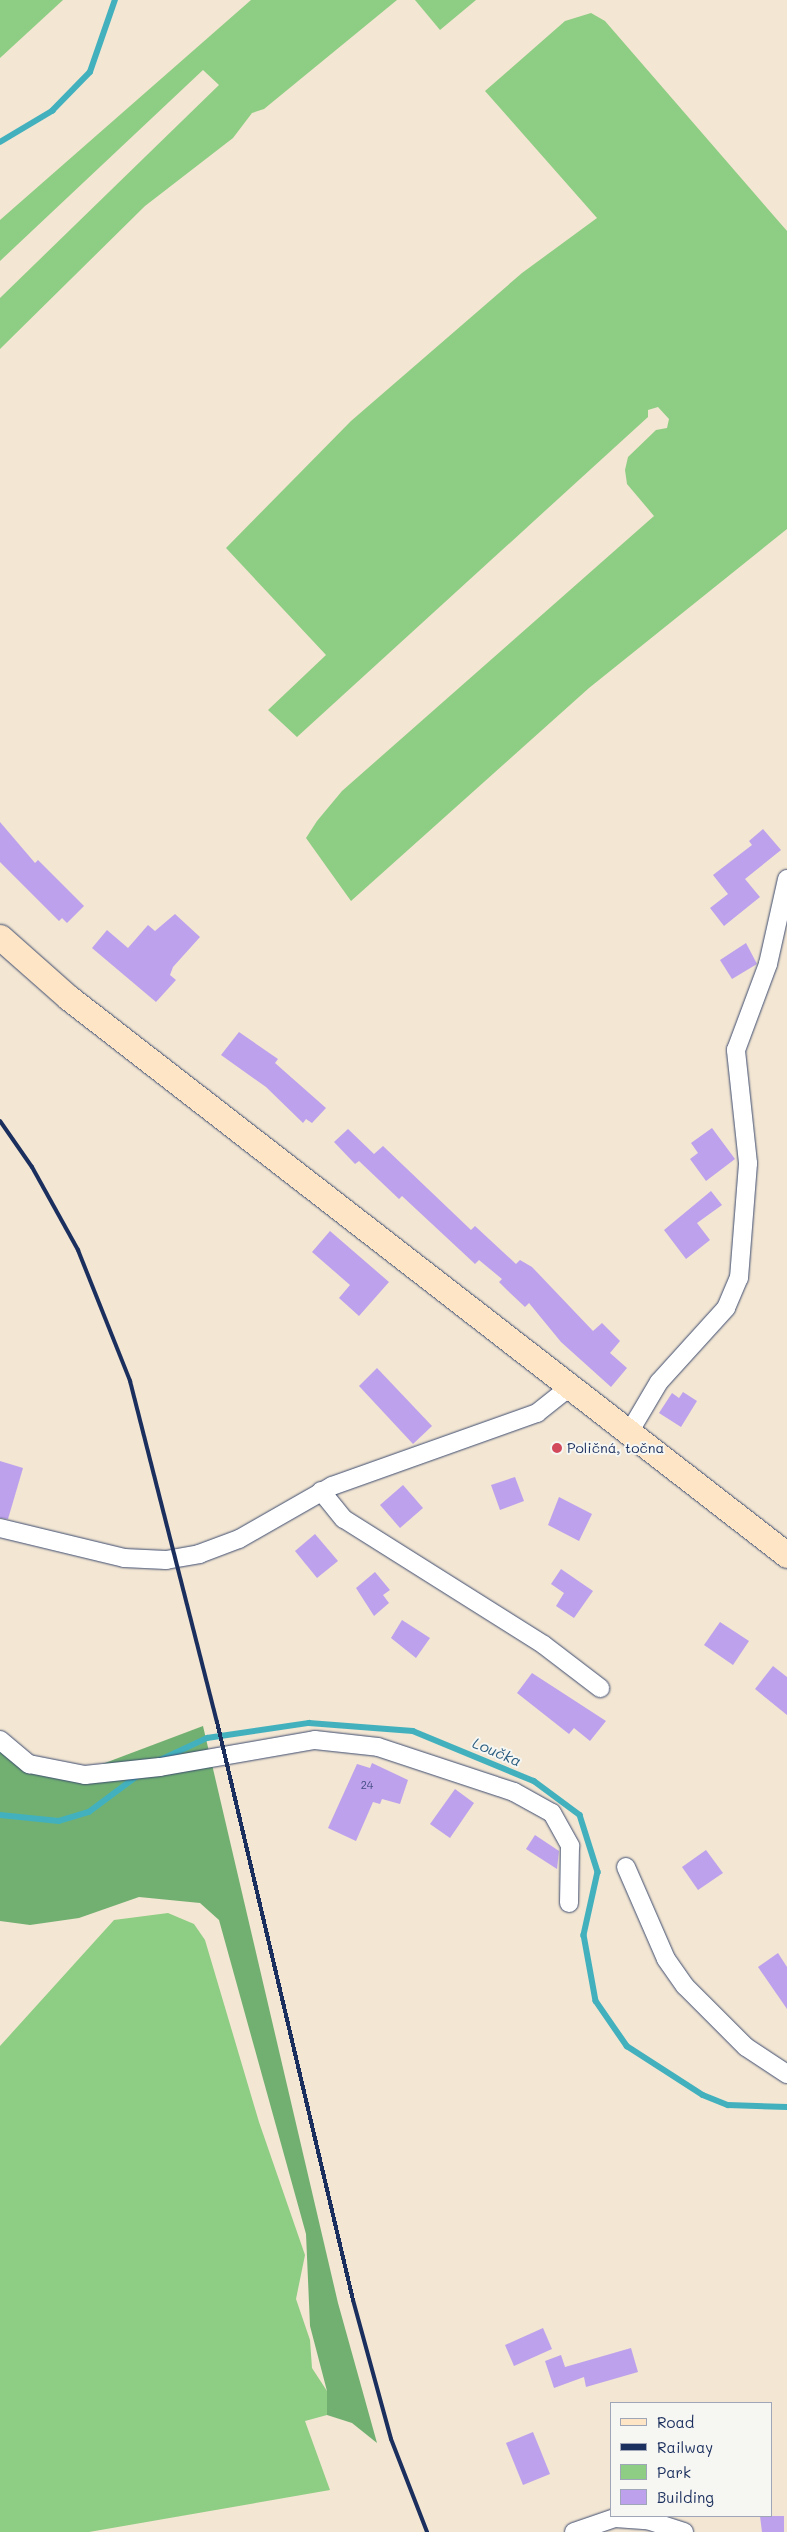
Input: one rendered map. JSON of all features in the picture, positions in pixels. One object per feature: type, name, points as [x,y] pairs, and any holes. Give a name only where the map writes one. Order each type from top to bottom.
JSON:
[{"type":"main road","points":[[0,937],[69,998],[630,1431],[787,1555]]},
{"type":"street","points":[[630,1431],[659,1382],[726,1308],[739,1278],[748,1163],[736,1050],[746,1013],[768,964],[787,879]]},
{"type":"street","points":[[0,1528],[124,1558],[166,1560],[227,1545],[321,1491],[537,1413],[571,1386]]},
{"type":"street","points":[[321,1491],[344,1519],[544,1645],[600,1688]]},
{"type":"street","points":[[0,1740],[29,1764],[85,1775],[160,1767],[314,1740],[378,1747],[480,1779],[552,1813],[570,1846],[569,1903]]},
{"type":"street","points":[[626,1867],[666,1959],[685,1986],[746,2047],[787,2074]]},
{"type":"street","points":[[574,2532],[615,2518],[647,2520],[684,2532]]},
{"type":"green space","points":[[0,0],[63,0],[0,58]]},
{"type":"green space","points":[[251,0],[397,0],[264,109],[252,113],[233,138],[145,206],[0,349],[0,298],[219,85],[203,70],[0,261],[0,220]]},
{"type":"green space","points":[[415,0],[476,0],[440,30]]},
{"type":"green space","points":[[591,13],[605,21],[787,231],[787,529],[589,688],[351,901],[306,838],[317,821],[342,791],[654,516],[627,484],[625,470],[628,457],[656,430],[667,428],[669,419],[658,407],[648,410],[648,417],[297,737],[268,710],[326,655],[226,548],[351,421],[522,273],[597,218],[485,91],[565,21]]},
{"type":"green space","points":[[203,1726],[338,2303],[377,2443],[352,2423],[327,2415],[327,2391],[310,2326],[306,2234],[219,1920],[200,1903],[139,1897],[79,1918],[30,1925],[0,1921],[0,1747],[73,1775]]},
{"type":"green space","points":[[168,1913],[194,1924],[205,1940],[259,2122],[305,2255],[296,2299],[310,2340],[312,2368],[327,2391],[327,2415],[305,2421],[330,2490],[89,2532],[0,2532],[0,2046],[114,1920]]},
{"type":"building","points":[[0,822],[35,863],[38,860],[84,906],[67,923],[62,918],[59,921],[0,862]]},
{"type":"building","points":[[763,829],[781,850],[745,879],[760,897],[724,926],[710,908],[728,894],[713,875],[752,845],[749,841]]},
{"type":"building","points":[[175,914],[200,937],[173,967],[170,975],[176,980],[156,1002],[92,948],[107,930],[128,948],[148,925],[155,931]]},
{"type":"building","points":[[746,943],[757,964],[732,979],[720,960]]},
{"type":"building","points":[[239,1032],[278,1059],[275,1063],[326,1108],[312,1123],[306,1119],[303,1123],[266,1087],[221,1055]]},
{"type":"building","points":[[712,1128],[735,1159],[706,1181],[690,1159],[698,1153],[691,1143]]},
{"type":"building","points":[[348,1129],[374,1154],[383,1146],[471,1230],[475,1226],[516,1264],[520,1260],[532,1267],[593,1331],[602,1323],[620,1341],[610,1353],[627,1368],[611,1387],[561,1342],[529,1303],[525,1307],[507,1290],[499,1282],[502,1279],[479,1260],[475,1264],[402,1196],[399,1199],[359,1161],[355,1164],[334,1142]]},
{"type":"building","points":[[711,1191],[722,1205],[697,1223],[710,1240],[686,1259],[664,1230]]},
{"type":"building","points":[[330,1231],[389,1282],[359,1316],[339,1298],[350,1285],[312,1252]]},
{"type":"building","points":[[377,1368],[432,1426],[413,1444],[359,1386]]},
{"type":"building","points":[[683,1392],[697,1401],[681,1427],[659,1413],[672,1393],[679,1398]]},
{"type":"building","points":[[0,1461],[23,1468],[8,1519],[0,1518]]},
{"type":"building","points":[[515,1477],[524,1501],[500,1510],[491,1485]]},
{"type":"building","points":[[403,1485],[423,1508],[400,1528],[380,1505]]},
{"type":"building","points":[[559,1497],[592,1514],[579,1541],[548,1525]]},
{"type":"building","points":[[315,1534],[338,1561],[317,1578],[295,1551]]},
{"type":"building","points":[[561,1569],[593,1591],[574,1618],[556,1606],[564,1593],[551,1584]]},
{"type":"building","points":[[375,1572],[390,1590],[383,1595],[389,1603],[374,1616],[356,1588]]},
{"type":"building","points":[[402,1620],[430,1638],[416,1658],[391,1638]]},
{"type":"building","points":[[720,1622],[749,1641],[733,1665],[704,1645]]},
{"type":"building","points":[[773,1666],[787,1677],[787,1715],[755,1689]]},
{"type":"building","points":[[532,1673],[606,1721],[590,1741],[574,1728],[569,1734],[517,1693]]},
{"type":"building","points":[[372,1763],[408,1780],[400,1804],[382,1799],[380,1804],[373,1802],[356,1841],[328,1828],[357,1764],[370,1768]]},
{"type":"building","points":[[455,1789],[474,1803],[450,1838],[430,1824]]},
{"type":"building","points":[[535,1835],[559,1851],[557,1869],[526,1849]]},
{"type":"building","points":[[706,1850],[723,1873],[698,1890],[682,1867]]},
{"type":"building","points":[[778,1953],[787,1967],[787,2009],[758,1967]]},
{"type":"building","points":[[543,2328],[552,2349],[514,2366],[505,2345]]},
{"type":"building","points":[[631,2348],[638,2372],[586,2387],[584,2377],[554,2388],[545,2361],[561,2355],[565,2367]]},
{"type":"building","points":[[533,2432],[550,2474],[523,2485],[506,2443]]},
{"type":"building","points":[[784,2516],[784,2532],[762,2532],[760,2517]]},
{"type":"waterway","points":[[0,142],[52,111],[90,72],[115,0]]},
{"type":"waterway","name":"Loučka","points":[[158,1761],[207,1738],[309,1723],[413,1731],[534,1781],[580,1815],[598,1872],[584,1935],[596,2001],[627,2046],[703,2095],[728,2105],[787,2107]]},
{"type":"waterway","name":"Loučka","points":[[0,1815],[59,1821],[89,1812],[140,1774]]},
{"type":"railway","points":[[0,1121],[32,1167],[78,1250],[130,1381],[217,1722],[353,2300],[391,2439],[427,2532]]},
{"type":"place","name":"Poličná, točna","points":[[557,1448]]}]
